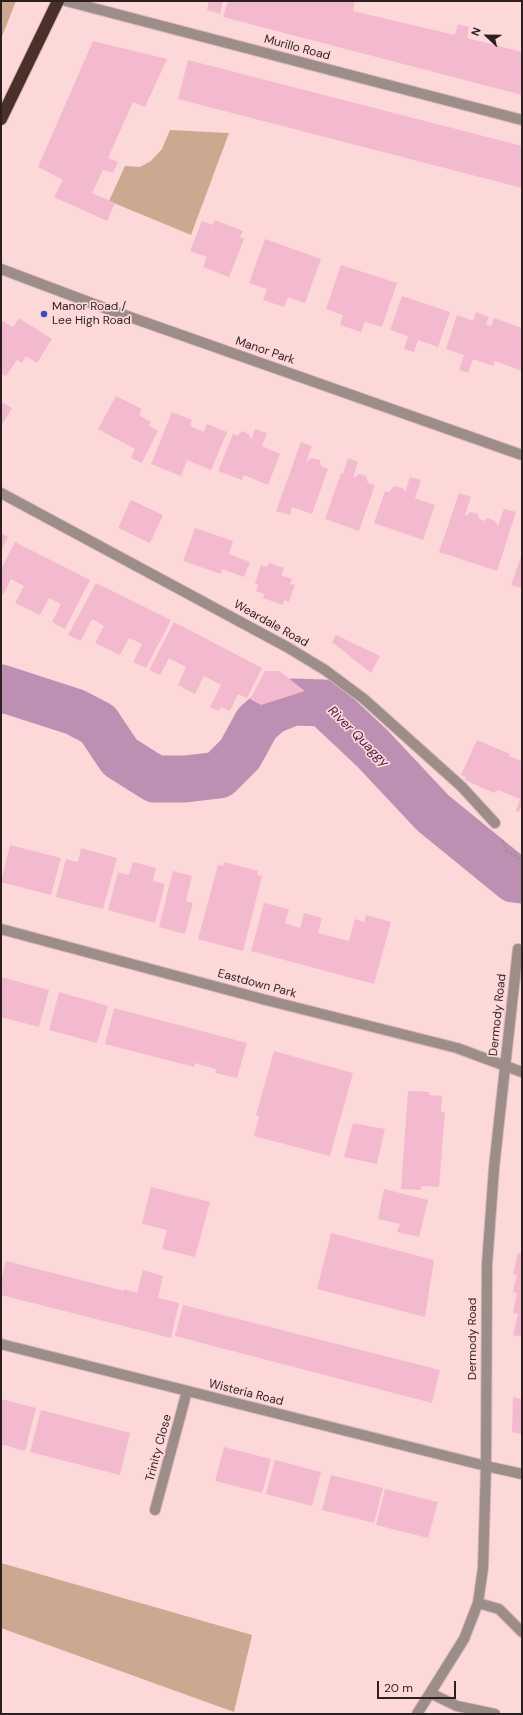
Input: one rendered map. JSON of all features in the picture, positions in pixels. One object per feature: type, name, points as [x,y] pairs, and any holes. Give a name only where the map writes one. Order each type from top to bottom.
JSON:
[{"type":"highway","points":[[1,119],[58,1]]},
{"type":"street","name":"Murillo Road","points":[[66,1],[522,120]]},
{"type":"street","name":"Manor Park","points":[[1,269],[145,323],[522,454]]},
{"type":"street","name":"Weardale Road","points":[[1,493],[287,647],[325,670],[364,699],[462,787],[495,823]]},
{"type":"street","name":"Eastdown Park","points":[[1,930],[266,1000],[457,1048],[522,1072]]},
{"type":"street","name":"Dermody Road","points":[[417,1714],[464,1640],[478,1603],[483,1568],[486,1466],[487,1265],[494,1168],[518,949]]},
{"type":"street","name":"Wisteria Road","points":[[1,1344],[522,1474]]},
{"type":"street","name":"Trinity Close","points":[[156,1510],[187,1391]]},
{"type":"street","points":[[478,1603],[499,1609],[522,1632]]},
{"type":"street","points":[[430,1693],[457,1706],[494,1714]]},
{"type":"path","points":[[507,851],[522,860]]},
{"type":"shaded area","points":[[1,1],[16,1],[1,39]]},
{"type":"shaded area","points":[[170,130],[229,133],[191,235],[109,201],[125,166],[140,167],[151,161],[162,149]]},
{"type":"shaded area","points":[[1,1563],[252,1635],[234,1712],[1,1628]]},
{"type":"building","points":[[209,1],[223,1],[220,14],[207,10]]},
{"type":"building","points":[[228,1],[355,1],[353,11],[455,35],[458,24],[469,27],[467,38],[522,52],[522,95],[223,17]]},
{"type":"building","points":[[93,41],[167,59],[145,107],[133,102],[108,158],[118,162],[113,173],[103,170],[92,193],[115,203],[107,221],[54,197],[63,180],[38,167]]},
{"type":"building","points":[[188,60],[522,146],[522,188],[178,99]]},
{"type":"building","points":[[215,220],[243,231],[240,237],[244,239],[229,277],[203,267],[207,257],[190,251],[202,221],[213,225]]},
{"type":"building","points":[[265,239],[321,259],[305,303],[288,297],[284,307],[263,300],[267,289],[249,283]]},
{"type":"building","points":[[341,265],[397,283],[382,327],[365,322],[361,332],[340,325],[343,315],[326,309]]},
{"type":"building","points":[[402,296],[450,312],[438,347],[418,340],[414,352],[404,349],[408,336],[390,330]]},
{"type":"building","points":[[476,312],[489,317],[486,324],[491,326],[494,318],[522,328],[522,371],[495,361],[493,366],[473,359],[468,373],[459,370],[464,355],[446,349],[457,315],[473,321]]},
{"type":"building","points":[[19,318],[52,339],[37,363],[26,356],[22,363],[17,360],[6,376],[1,373],[1,320],[13,327]]},
{"type":"building","points":[[116,396],[142,409],[139,415],[151,422],[149,426],[158,431],[142,463],[131,458],[135,449],[98,429]]},
{"type":"building","points":[[1,402],[12,408],[1,426]]},
{"type":"building","points":[[172,412],[192,420],[190,426],[204,432],[207,424],[227,432],[211,470],[187,460],[181,476],[151,464]]},
{"type":"building","points":[[255,429],[267,433],[262,446],[280,454],[268,485],[244,475],[242,480],[218,471],[233,434],[237,436],[242,431],[249,434],[251,440]]},
{"type":"building","points":[[301,442],[312,446],[306,462],[312,458],[320,460],[321,466],[328,469],[312,514],[292,507],[290,515],[276,511]]},
{"type":"building","points":[[348,458],[358,462],[353,478],[360,474],[366,476],[368,483],[375,485],[359,531],[325,519],[341,473],[343,474]]},
{"type":"building","points":[[410,477],[421,480],[415,498],[435,505],[423,540],[374,523],[385,491],[389,492],[394,486],[403,488],[405,492]]},
{"type":"building","points":[[459,493],[471,497],[465,515],[470,512],[478,514],[479,519],[484,521],[488,518],[495,521],[498,526],[504,509],[516,512],[497,571],[439,552]]},
{"type":"building","points":[[131,500],[163,515],[150,543],[118,528]]},
{"type":"building","points":[[195,528],[233,541],[229,554],[250,562],[244,577],[222,569],[221,574],[183,561]]},
{"type":"building","points":[[1,533],[8,537],[1,551]]},
{"type":"building","points":[[15,542],[90,580],[65,629],[52,622],[61,604],[49,598],[40,615],[15,603],[24,586],[11,579],[3,595],[1,594],[1,569]]},
{"type":"building","points":[[522,554],[522,588],[511,585]]},
{"type":"building","points":[[269,563],[284,568],[281,575],[292,579],[290,584],[295,585],[289,602],[284,600],[283,605],[263,598],[264,594],[256,591],[258,585],[255,583],[261,565],[267,567]]},
{"type":"building","points":[[96,583],[171,620],[146,668],[133,662],[142,644],[136,641],[129,638],[120,655],[95,643],[104,626],[92,619],[81,641],[68,635]]},
{"type":"building","points":[[174,622],[262,668],[247,698],[238,694],[230,711],[221,707],[219,711],[210,707],[221,685],[204,676],[195,694],[178,685],[186,667],[169,658],[160,675],[149,670]]},
{"type":"building","points":[[336,635],[380,656],[371,673],[332,642]]},
{"type":"building","points":[[265,671],[279,671],[305,691],[261,705],[250,699]]},
{"type":"building","points":[[477,740],[510,754],[509,756],[522,761],[522,809],[520,809],[519,812],[516,811],[520,799],[498,790],[494,793],[465,780],[466,777],[461,775]]},
{"type":"building","points":[[10,845],[61,858],[51,895],[1,882]]},
{"type":"building","points":[[81,848],[117,858],[103,909],[56,897],[66,859],[78,862]]},
{"type":"building","points":[[133,862],[156,868],[153,881],[165,884],[155,923],[108,910],[118,872],[129,875]]},
{"type":"building","points":[[224,862],[258,871],[257,875],[262,876],[243,951],[198,939],[218,865],[223,866]]},
{"type":"building","points":[[173,871],[192,876],[186,901],[193,903],[185,934],[159,927]]},
{"type":"building","points":[[264,903],[289,909],[285,923],[300,928],[304,913],[322,918],[318,933],[349,941],[355,919],[364,922],[366,915],[391,922],[374,984],[251,951]]},
{"type":"building","points":[[1,977],[49,990],[39,1027],[1,1017]]},
{"type":"building","points":[[59,992],[108,1006],[97,1043],[49,1030]]},
{"type":"building","points":[[114,1008],[247,1043],[237,1078],[215,1073],[216,1069],[194,1063],[194,1067],[105,1044]]},
{"type":"building","points":[[274,1051],[353,1073],[330,1156],[254,1136],[259,1116],[256,1115]]},
{"type":"building","points":[[408,1091],[429,1092],[429,1095],[442,1096],[441,1112],[445,1112],[439,1187],[421,1186],[421,1190],[401,1189]]},
{"type":"building","points":[[353,1123],[385,1129],[377,1164],[344,1157]]},
{"type":"building","points":[[151,1187],[210,1202],[195,1257],[162,1249],[167,1230],[142,1224]]},
{"type":"building","points":[[384,1189],[428,1200],[419,1237],[397,1232],[400,1224],[378,1219]]},
{"type":"building","points":[[331,1233],[434,1260],[425,1317],[317,1289]]},
{"type":"building","points":[[518,1253],[522,1254],[522,1337],[513,1335],[518,1314],[513,1313],[517,1293],[513,1292],[517,1275],[513,1274]]},
{"type":"building","points":[[6,1261],[137,1293],[143,1270],[163,1276],[158,1298],[179,1303],[171,1338],[1,1295],[1,1281]]},
{"type":"building","points":[[183,1305],[440,1370],[432,1403],[175,1336]]},
{"type":"building","points":[[513,1397],[522,1399],[522,1434],[512,1432]]},
{"type":"building","points":[[1,1399],[36,1408],[25,1451],[1,1444]]},
{"type":"building","points":[[41,1410],[130,1433],[120,1475],[30,1452]]},
{"type":"building","points":[[224,1447],[271,1459],[262,1493],[215,1481]]},
{"type":"building","points":[[275,1460],[321,1472],[312,1506],[266,1494]]},
{"type":"building","points":[[331,1475],[383,1488],[374,1523],[322,1510]]},
{"type":"building","points":[[385,1489],[438,1502],[428,1538],[376,1525]]},
{"type":"waterway","name":"River Quaggy","points":[[1,688],[75,712],[98,724],[120,757],[155,779],[185,779],[219,775],[240,754],[257,723],[271,711],[293,702],[324,703],[372,748],[433,813],[514,879],[522,880]]},
{"type":"place","name":"Manor Road / Lee High Road","points":[[44,314]]}]
